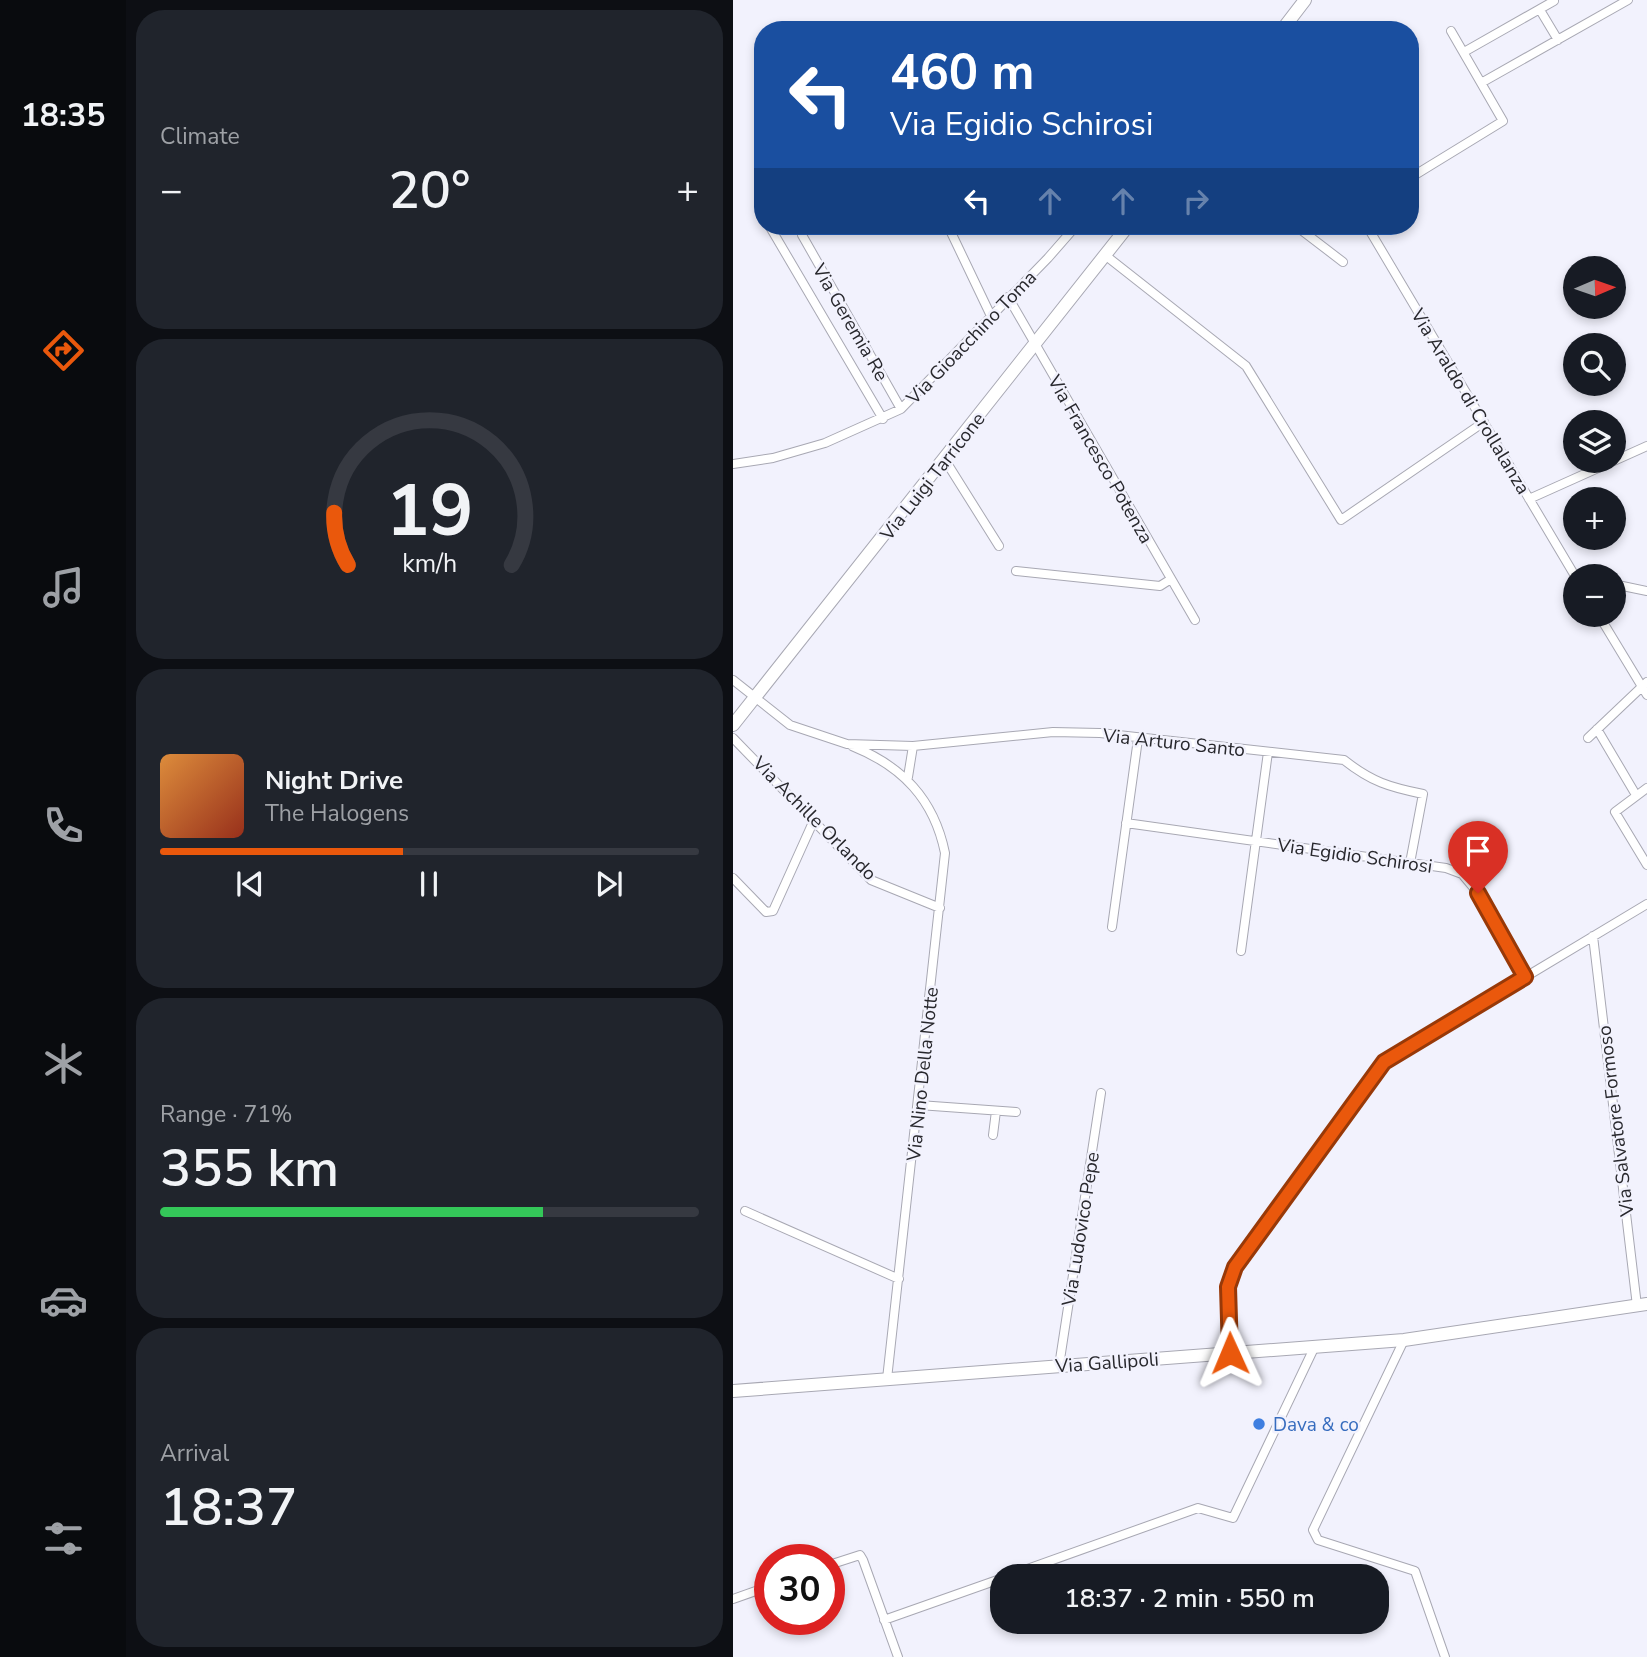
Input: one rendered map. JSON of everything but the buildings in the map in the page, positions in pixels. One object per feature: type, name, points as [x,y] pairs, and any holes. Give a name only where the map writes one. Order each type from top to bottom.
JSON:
[{"type":"main road","points":[[1289,21],[1305,0]]},
{"type":"main road","name":"Via Luigi Tarricone","points":[[733,725],[1121,235]]},
{"type":"main road","name":"Via Gallipoli","points":[[733,1391],[1404,1340],[1642,1305]]},
{"type":"street","points":[[1481,83],[1628,0]]},
{"type":"street","points":[[1464,52],[1554,1]]},
{"type":"street","points":[[1540,10],[1558,40]]},
{"type":"street","points":[[1419,172],[1503,121],[1451,31]]},
{"type":"street","points":[[775,235],[883,419]]},
{"type":"street","name":"Via Geremia Re","points":[[802,235],[901,409]]},
{"type":"street","points":[[952,235],[991,316]]},
{"type":"street","name":"Via Gioacchino Toma","points":[[733,464],[773,458],[825,443],[901,409],[1068,235]]},
{"type":"street","points":[[1308,235],[1343,262]]},
{"type":"street","name":"Via Araldo di Crollalanza","points":[[1372,235],[1568,564]]},
{"type":"street","points":[[1105,254],[1246,366],[1341,520],[1484,422]]},
{"type":"street","name":"Via Francesco Potenza","points":[[1008,298],[1196,620]]},
{"type":"street","points":[[1529,499],[1647,446]]},
{"type":"street","points":[[945,460],[999,546]]},
{"type":"street","points":[[1016,571],[1160,586],[1171,579]]},
{"type":"street","points":[[1626,587],[1647,592]]},
{"type":"street","points":[[1588,738],[1645,688],[1606,627]]},
{"type":"street","name":"Via Arturo Santo","points":[[733,680],[790,725],[847,744],[890,764],[908,777]]},
{"type":"street","points":[[1597,729],[1636,795]]},
{"type":"street","name":"Via Arturo Santo","points":[[847,744],[913,746],[1053,732],[1100,733],[1269,754],[1344,760],[1367,778],[1384,786],[1423,794],[1410,863]]},
{"type":"street","name":"Via Achille Orlando","points":[[733,738],[871,880],[940,908]]},
{"type":"street","points":[[1112,927],[1138,738]]},
{"type":"street","points":[[908,777],[913,746]]},
{"type":"street","points":[[1241,951],[1269,754]]},
{"type":"street","name":"Via Nino Della Notte","points":[[887,1379],[945,853],[941,834],[927,803],[908,777]]},
{"type":"street","points":[[1647,788],[1615,811],[1647,865]]},
{"type":"street","points":[[733,878],[766,912],[773,911],[814,820]]},
{"type":"street","name":"Via Egidio Schirosi","points":[[1126,823],[1410,863],[1462,874],[1478,893],[1525,977]]},
{"type":"street","points":[[1230,1353],[1228,1287],[1235,1267],[1384,1062],[1647,904]]},
{"type":"street","name":"Via Salvatore Formoso","points":[[1593,936],[1642,1305]]},
{"type":"street","name":"Via Ludovico Pepe","points":[[1059,1366],[1101,1093]]},
{"type":"street","points":[[919,1105],[1016,1112]]},
{"type":"street","points":[[993,1135],[996,1111]]},
{"type":"street","points":[[745,1211],[899,1279]]},
{"type":"street","points":[[1404,1340],[1313,1530],[1318,1541],[1415,1571],[1445,1657]]},
{"type":"street","points":[[1040,1564],[1198,1508],[1233,1518],[1315,1346]]},
{"type":"street","points":[[845,1559],[860,1555],[898,1657]]},
{"type":"street","points":[[884,1620],[990,1582]]},
{"type":"street","points":[[733,1599],[754,1592]]},
{"type":"place","name":"Dava & co","points":[[1259,1424]]},
{"type":"route","points":[[1230,1353],[1228,1287],[1235,1267],[1384,1062],[1525,977],[1478,893]]}]
